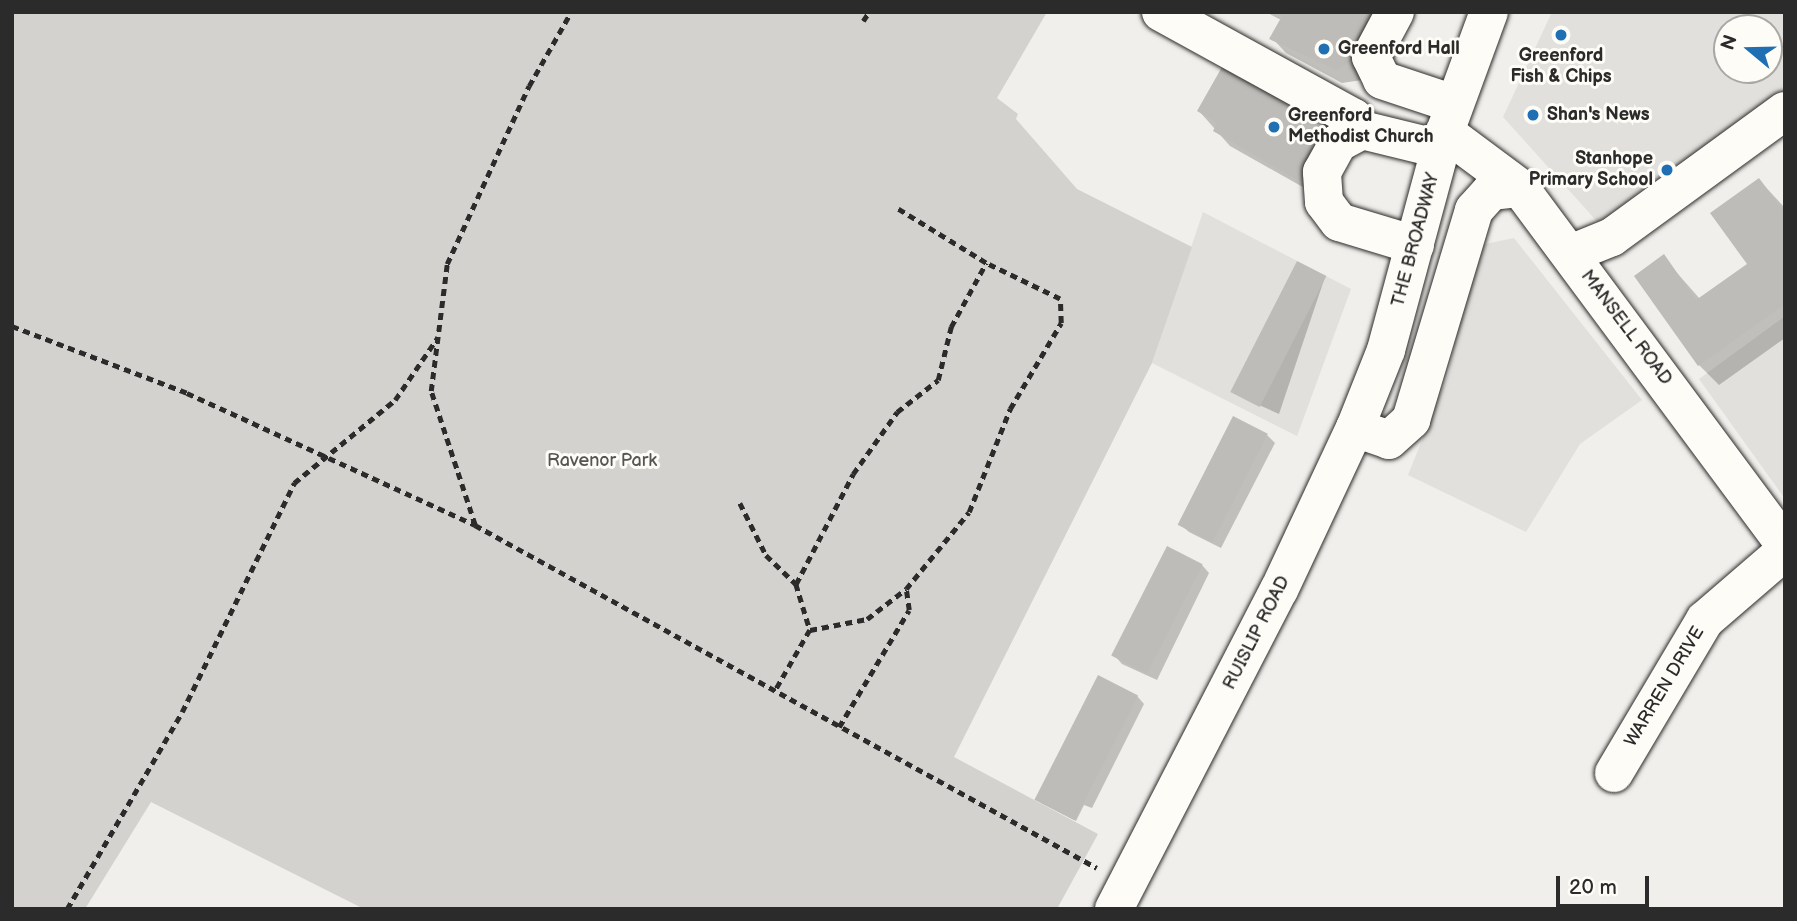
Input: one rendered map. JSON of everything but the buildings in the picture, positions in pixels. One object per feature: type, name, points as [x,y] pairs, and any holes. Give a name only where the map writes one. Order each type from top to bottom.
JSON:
[{"type":"main road","points":[[1161,12],[1353,118],[1362,130]]},
{"type":"main road","points":[[1395,12],[1371,57],[1382,80],[1446,128]]},
{"type":"main road","name":"THE BROADWAY","points":[[1386,350],[1446,128],[1489,12]]},
{"type":"main road","points":[[1570,254],[1612,237],[1785,111]]},
{"type":"main road","points":[[1415,245],[1339,222],[1324,202],[1322,172],[1338,143],[1362,130],[1446,128]]},
{"type":"main road","name":"MANSELL ROAD","points":[[1446,128],[1520,188],[1785,545]]},
{"type":"main road","points":[[1354,428],[1389,440],[1406,428],[1474,210],[1491,191],[1520,188]]},
{"type":"main road","name":"RUISLIP ROAD","points":[[1121,897],[1354,428],[1386,350]]},
{"type":"main road","name":"WARREN DRIVE","points":[[1614,773],[1704,620],[1785,551]]},
{"type":"path","points":[[475,525],[431,391],[447,264],[529,86],[571,12]]},
{"type":"path","points":[[863,21],[869,12]]},
{"type":"path","points":[[810,630],[867,619],[906,589],[968,513],[1010,409],[1061,323],[1060,299],[986,263],[898,209]]},
{"type":"path","points":[[796,584],[882,433],[897,412],[938,380],[951,327],[986,263]]},
{"type":"path","points":[[12,326],[187,393],[475,525],[839,727],[1121,897]]},
{"type":"path","points":[[67,909],[182,712],[294,483],[323,455],[395,400],[438,337]]},
{"type":"path","points":[[740,503],[766,555],[796,584],[810,630],[775,691]]},
{"type":"path","points":[[839,727],[909,610],[906,589]]},
{"type":"shaded area","points":[[1552,12],[1785,12],[1785,126],[1620,247],[1503,117]]},
{"type":"shaded area","points":[[1203,212],[1351,289],[1297,436],[1152,363]]},
{"type":"shaded area","points":[[1514,238],[1642,400],[1580,444],[1526,532],[1408,475],[1448,375],[1476,246]]},
{"type":"shaded area","points":[[1785,316],[1785,499],[1699,379]]},
{"type":"green space","name":"Ravenor Park","points":[[12,12],[1047,12],[997,98],[1018,114],[1016,119],[1077,189],[1192,247],[1152,363],[954,757],[1098,834],[1057,909],[364,909],[151,802],[85,909],[12,909]]},
{"type":"place","name":"Greenford Fish & Chips","points":[[1561,35]]},
{"type":"place","name":"Greenford Hall","points":[[1324,49]]},
{"type":"place","name":"Shan's News","points":[[1533,115]]},
{"type":"place","name":"Greenford Methodist Church","points":[[1274,127]]},
{"type":"place","name":"Stanhope Primary School","points":[[1667,170]]}]
